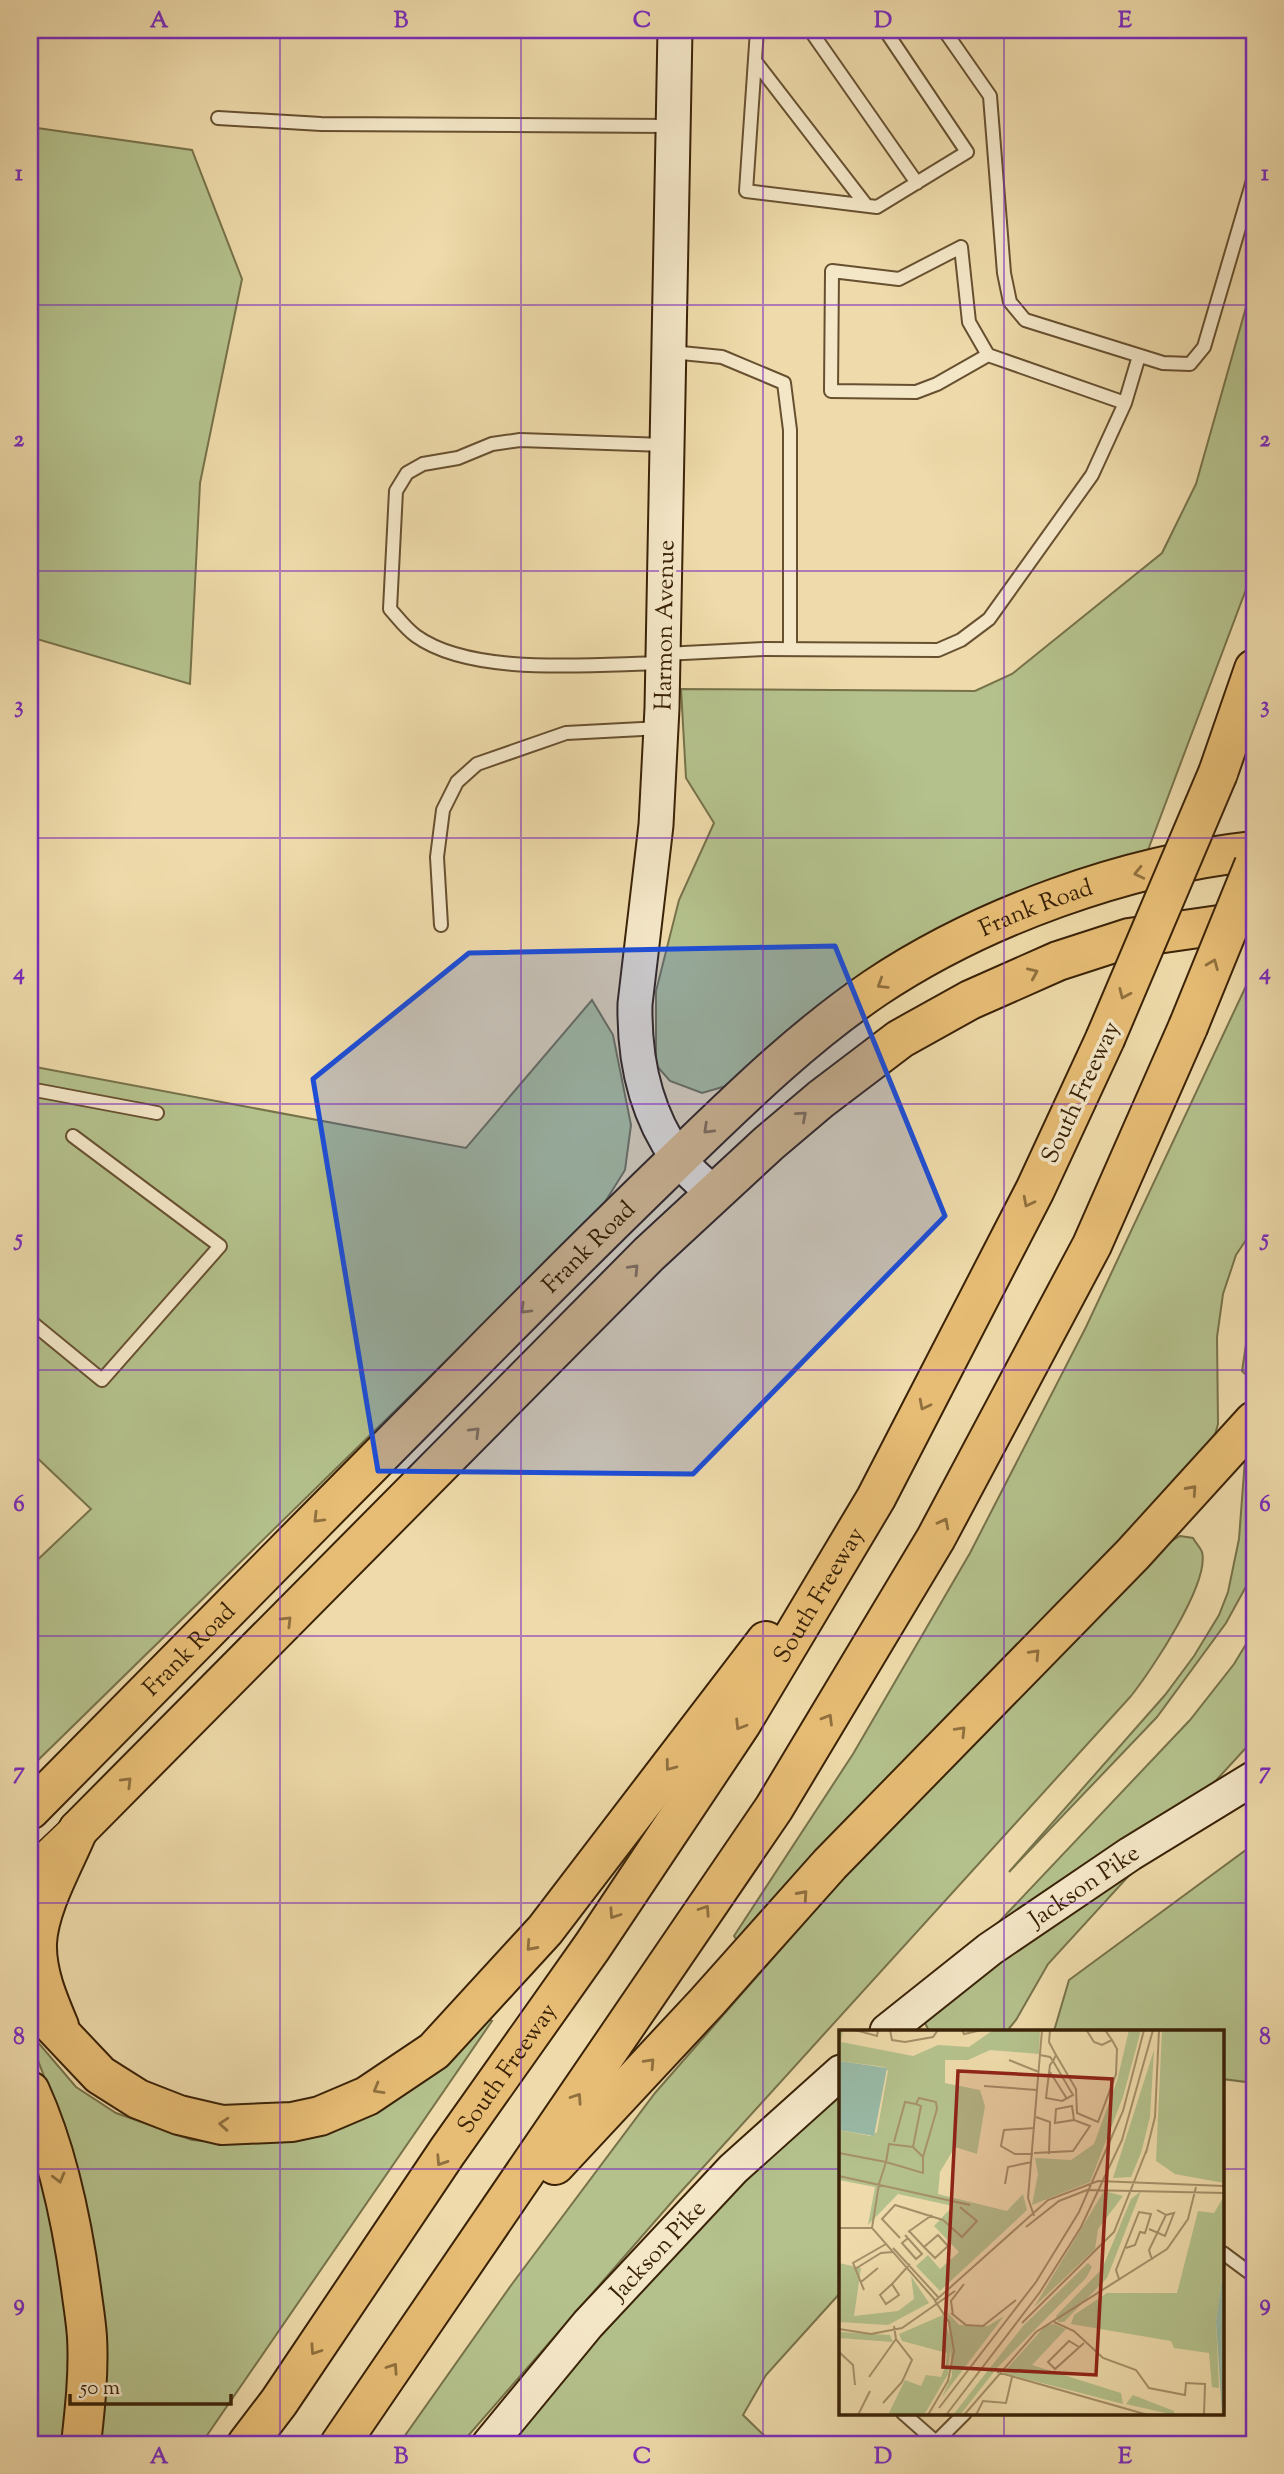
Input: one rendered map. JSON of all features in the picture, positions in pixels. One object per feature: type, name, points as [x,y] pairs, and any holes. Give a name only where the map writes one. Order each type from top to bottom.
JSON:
[{"type":"highway","name":"South Freeway","points":[[247,2444],[279,2402],[447,2152],[667,1836],[741,1724],[876,1498],[1035,1190],[1105,1039],[1218,774],[1254,669]]},
{"type":"highway","name":"Frank Road","points":[[30,1811],[594,1240],[808,1038],[876,988],[941,949],[1009,917],[1118,878],[1210,856],[1254,851]]},
{"type":"highway","points":[[340,2444],[774,1808],[936,1538],[1092,1245],[1188,1027],[1254,865]]},
{"type":"highway","name":"Frank Road","points":[[78,1830],[649,1254],[769,1143],[831,1091],[900,1039],[970,1000],[1058,961],[1129,938],[1254,920]]},
{"type":"highway","points":[[470,2256],[707,2002],[830,1864],[1133,1555],[1254,1421]]},
{"type":"highway","points":[[30,2001],[100,2075],[138,2099],[179,2115],[222,2125],[292,2122],[320,2116],[367,2096],[391,2082],[434,2051],[545,1930],[876,1498]]},
{"type":"highway","points":[[65,2038],[48,2001],[41,1977],[37,1946],[40,1923],[78,1830]]},
{"type":"highway","points":[[30,2091],[69,2213],[78,2268],[87,2336],[86,2394],[81,2444]]},
{"type":"main road","name":"Harmon Avenue","points":[[675,30],[661,728],[656,825],[635,1004],[635,1025],[641,1075],[650,1104],[678,1158],[715,1195]]},
{"type":"main road","name":"Jackson Pike","points":[[888,2030],[990,1949],[1130,1854],[1254,1778]]},
{"type":"main road","name":"Frank Road","points":[[30,1877],[78,1830]]},
{"type":"main road","name":"Jackson Pike","points":[[489,2444],[588,2324],[733,2169],[839,2074]]},
{"type":"lane","points":[[757,30],[746,191],[877,207],[967,152],[885,30]]},
{"type":"lane","points":[[810,30],[917,183]]},
{"type":"lane","points":[[944,30],[990,96],[1004,273],[1010,302],[1025,320],[1163,363],[1190,364],[1203,347],[1254,177]]},
{"type":"lane","points":[[755,61],[866,205]]},
{"type":"lane","points":[[218,118],[321,124],[673,126]]},
{"type":"lane","points":[[988,355],[937,384],[916,391],[831,391],[832,271],[899,279],[961,247],[969,322],[988,355],[1125,403]]},
{"type":"lane","points":[[669,351],[722,357],[784,383],[790,430],[790,649]]},
{"type":"lane","points":[[667,445],[520,440],[492,444],[458,458],[423,464],[407,473],[396,491],[390,609],[415,636],[445,651],[507,665],[790,649],[938,650],[961,640],[989,620],[1091,475],[1125,403],[1139,356]]},
{"type":"lane","points":[[441,925],[437,857],[443,810],[457,782],[477,764],[566,733],[661,728]]},
{"type":"lane","points":[[30,1089],[157,1113]]},
{"type":"lane","points":[[30,1321],[102,1380],[220,1246],[73,1136]]},
{"type":"lane","points":[[1224,2254],[1254,2276]]},
{"type":"lane","points":[[904,2414],[936,2442],[964,2414]]},
{"type":"highlighted area","points":[[835,946],[945,1216],[693,1474],[378,1471],[313,1079],[469,953]]},
{"type":"green space","points":[[30,127],[192,150],[242,279],[200,483],[190,684],[30,637]]},
{"type":"green space","points":[[1254,279],[1254,568],[1142,866],[859,979],[726,1086],[702,1093],[670,1081],[656,1065],[656,991],[679,900],[714,823],[686,778],[681,689],[975,691],[1012,674],[1162,553],[1196,484]]},
{"type":"green space","points":[[1254,969],[1254,1228],[1236,1255],[1223,1294],[1217,1337],[1218,1424],[1211,1449],[738,1942],[734,1936],[853,1754],[970,1553],[1086,1327]]},
{"type":"green space","points":[[592,1000],[613,1035],[631,1125],[625,1170],[600,1210],[30,1768],[30,1567],[91,1509],[30,1451],[30,1066],[466,1148]]},
{"type":"green space","points":[[1254,1291],[1254,1380],[1252,1380],[1242,1371]]},
{"type":"green space","points":[[1254,1446],[1254,1572],[1226,1623],[1157,1717],[1009,1872],[1165,1695],[1194,1656],[1219,1615],[1228,1592],[1239,1539],[1245,1459]]},
{"type":"green space","points":[[1180,1536],[1193,1538],[1202,1552],[1202,1566],[1197,1584],[1177,1626],[1131,1696],[677,2196],[461,2444],[399,2444],[512,2284],[655,2093],[844,1877],[1163,1546]]},
{"type":"green space","points":[[1254,1631],[1254,1739],[1048,1964],[1008,2030],[928,2030],[922,2017],[925,2000],[1190,1720],[1234,1664]]},
{"type":"green space","points":[[1254,1844],[1254,2083],[1224,2079],[1224,2030],[1054,2030],[1069,1980]]},
{"type":"green space","points":[[484,2017],[492,2021],[201,2444],[96,2444],[88,2219],[73,2152],[30,2046],[30,2033],[76,2087],[116,2113],[192,2140],[244,2144],[303,2137]]},
{"type":"green space","points":[[839,2082],[839,2294],[766,2375],[743,2415],[773,2444],[507,2444],[589,2343]]},
{"type":"green space","points":[[30,2135],[62,2256],[69,2360],[65,2444],[30,2444]]}]
